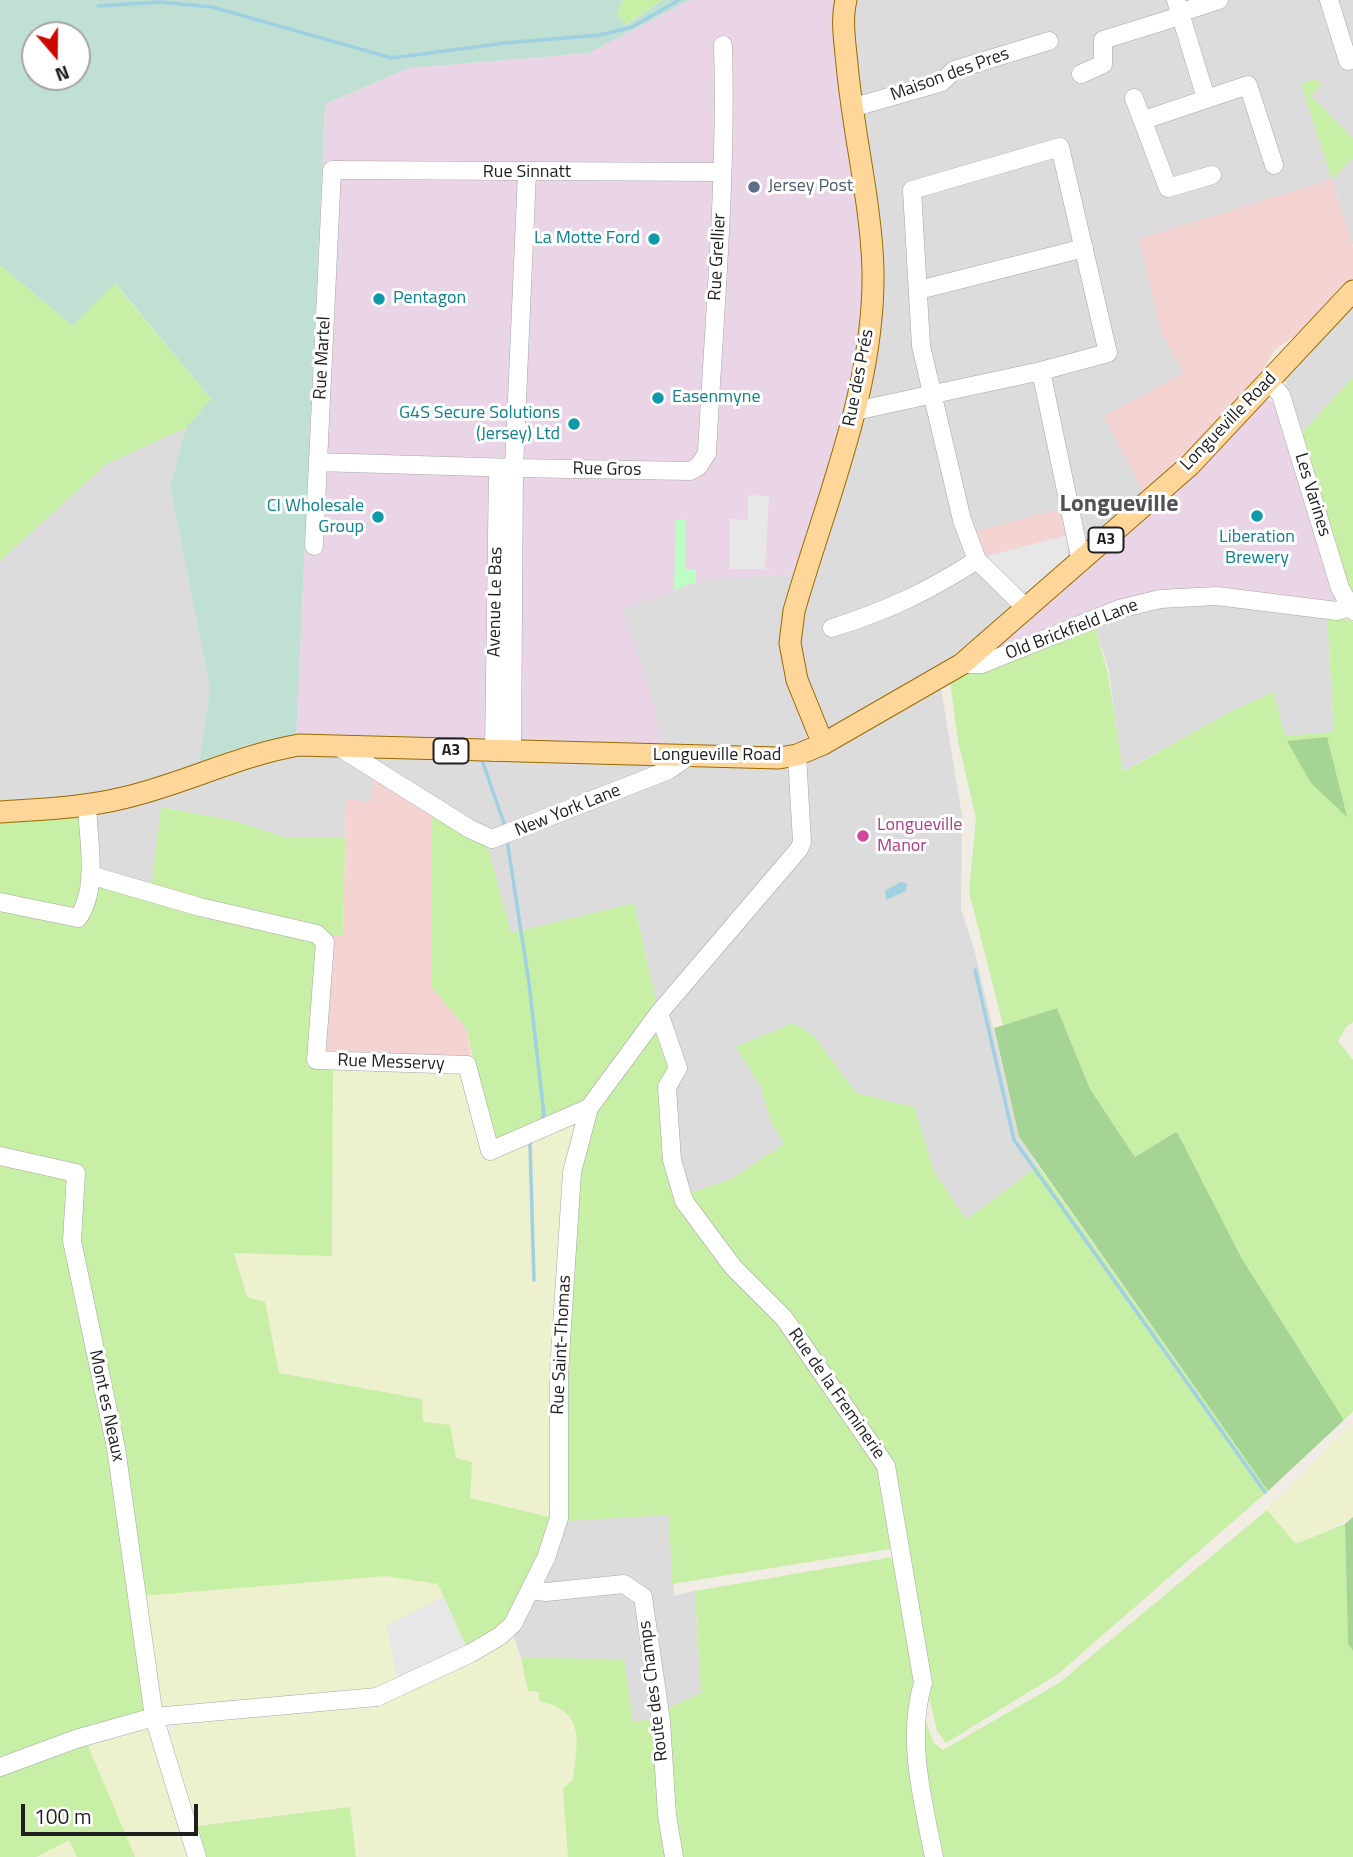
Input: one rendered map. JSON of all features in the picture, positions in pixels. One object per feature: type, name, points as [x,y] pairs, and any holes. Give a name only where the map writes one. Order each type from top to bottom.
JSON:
[{"type":"main road","name":"Rue des Prés","points":[[823,744],[797,680],[790,643],[794,611],[855,411],[869,335],[873,270],[844,33],[846,0]]},
{"type":"main road","name":"Longueville Road","points":[[0,812],[87,805],[155,789],[257,752],[299,745],[689,757],[779,758],[797,755],[823,744],[962,664],[1190,465],[1353,291]]},
{"type":"street","points":[[1081,74],[1103,64],[1103,40],[1179,9],[1219,0]]},
{"type":"street","points":[[1329,0],[1348,61],[1353,59]]},
{"type":"street","points":[[1179,9],[1206,98]]},
{"type":"street","name":"Maison des Pres","points":[[852,108],[942,82],[954,70],[1049,41]]},
{"type":"street","name":"Rue Grellier","points":[[698,467],[708,453],[722,172],[725,83],[723,45]]},
{"type":"street","points":[[1144,120],[1248,85],[1275,165]]},
{"type":"street","points":[[1135,97],[1168,188],[1212,175]]},
{"type":"street","points":[[855,411],[931,395],[1041,371],[1108,353],[1060,147],[912,190],[921,346],[931,395],[962,520],[977,560],[1027,609]]},
{"type":"street","name":"Rue Sinnatt","points":[[332,170],[722,172]]},
{"type":"street","name":"Rue Martel","points":[[314,546],[332,170]]},
{"type":"street","name":"Avenue Le Bas","points":[[503,752],[506,468],[527,173]]},
{"type":"street","points":[[919,290],[1084,248]]},
{"type":"street","points":[[1041,371],[1081,562]]},
{"type":"street","name":"Les Varines","points":[[1268,381],[1281,395],[1351,609]]},
{"type":"street","name":"Rue Gros","points":[[318,462],[681,471],[698,467]]},
{"type":"street","points":[[832,628],[877,614],[923,594],[977,560]]},
{"type":"street","name":"Old Brickfield Lane","points":[[962,664],[982,664],[1119,608],[1160,599],[1217,596],[1338,611],[1351,609]]},
{"type":"street","name":"New York Lane","points":[[339,747],[470,829],[492,839],[669,770],[689,757]]},
{"type":"street","name":"Rue Saint-Thomas","points":[[0,1767],[76,1739],[155,1717],[377,1697],[499,1636],[513,1624],[532,1590],[559,1518],[559,1372],[572,1172],[589,1108],[659,1013],[799,849],[802,831],[797,755]]},
{"type":"street","points":[[0,902],[78,919],[90,875],[87,805]]},
{"type":"street","name":"Rue Messervy","points":[[90,875],[200,907],[317,934],[325,943],[316,1060],[467,1065],[490,1151],[589,1108]]},
{"type":"street","name":"Rue de la Freminerie","points":[[659,1013],[678,1068],[667,1087],[672,1160],[684,1200],[733,1267],[784,1318],[886,1466],[923,1683],[916,1705],[918,1776],[934,1857]]},
{"type":"street","name":"Mont es Neaux","points":[[0,1156],[76,1173],[72,1241],[116,1448],[155,1717]]},
{"type":"street","name":"Route des Champs","points":[[532,1590],[547,1592],[624,1584],[643,1597],[661,1721],[667,1815],[674,1857]]},
{"type":"street","points":[[155,1717],[197,1857]]},
{"type":"shaded area","points":[[690,0],[837,0],[862,225],[862,327],[847,409],[799,574],[711,579],[623,608],[655,708],[663,745],[296,739],[325,104],[409,68],[589,53]]},
{"type":"shaded area","points":[[853,0],[1353,0],[1353,247],[1332,179],[1139,239],[1161,332],[1183,373],[1104,416],[1144,493],[950,661],[828,731],[800,662],[802,624],[811,578],[875,343],[850,27]]},
{"type":"shaded area","points":[[1332,179],[1353,247],[1353,281],[1307,328],[1275,350],[1237,402],[1144,493],[1104,416],[1183,373],[1161,332],[1139,239]]},
{"type":"shaded area","points":[[1353,303],[1353,377],[1299,436],[1284,377]]},
{"type":"shaded area","points":[[1267,400],[1276,402],[1336,602],[1165,595],[994,657],[992,649],[1258,403]]},
{"type":"shaded area","points":[[186,428],[170,486],[210,688],[199,763],[159,779],[108,793],[0,804],[0,561],[106,464]]},
{"type":"shaded area","points":[[748,495],[769,496],[765,569],[730,569],[730,519],[748,520]]},
{"type":"shaded area","points":[[1062,508],[1067,535],[984,557],[971,533]]},
{"type":"shaded area","points":[[1067,535],[1068,561],[1035,590],[1019,592],[984,557]]},
{"type":"shaded area","points":[[799,574],[788,604],[811,729],[804,741],[762,751],[663,745],[655,708],[623,608],[711,579]]},
{"type":"shaded area","points":[[1214,601],[1327,613],[1334,733],[1285,737],[1273,692],[1232,711],[1122,772],[1109,671],[1094,624],[1126,612]]},
{"type":"shaded area","name":"Longueville Manor","points":[[941,688],[962,816],[961,909],[974,949],[1019,1137],[1038,1166],[966,1220],[934,1171],[914,1107],[856,1093],[814,1036],[736,1047],[760,1085],[770,1119],[785,1144],[731,1179],[685,1195],[662,1017],[692,977],[808,850],[805,776],[808,763]]},
{"type":"shaded area","points":[[326,754],[353,761],[375,773],[370,802],[346,799],[345,837],[284,837],[235,821],[162,807],[151,889],[96,872],[89,812],[275,755]]},
{"type":"shaded area","points":[[367,755],[660,765],[488,832]]},
{"type":"shaded area","points":[[698,765],[784,767],[791,772],[795,834],[791,850],[657,1006],[634,903],[510,933],[488,848]]},
{"type":"shaded area","points":[[375,773],[431,811],[431,987],[466,1028],[472,1060],[323,1054],[331,936],[343,936],[346,799],[370,802]]},
{"type":"shaded area","points":[[669,1515],[674,1596],[695,1591],[701,1694],[664,1710],[647,1594],[539,1588],[564,1521]]},
{"type":"shaded area","points":[[618,1588],[637,1601],[657,1718],[633,1722],[624,1660],[521,1658],[513,1634],[535,1596]]},
{"type":"shaded area","points":[[443,1597],[467,1648],[397,1680],[387,1625]]},
{"type":"green space","points":[[0,0],[622,0],[617,15],[626,25],[663,0],[690,0],[589,53],[409,68],[325,104],[296,739],[247,745],[199,763],[210,688],[170,486],[186,428],[211,399],[115,283],[73,326],[0,265]]},
{"type":"green space","points":[[622,0],[663,0],[625,25],[617,15]]},
{"type":"green space","points":[[1315,79],[1321,85],[1311,96],[1353,139],[1353,158],[1332,179],[1301,84]]},
{"type":"green space","points":[[0,265],[73,326],[114,283],[211,399],[186,428],[106,464],[0,561]]},
{"type":"green space","points":[[1353,377],[1353,599],[1299,436]]},
{"type":"green space","points":[[676,519],[685,520],[685,569],[696,569],[696,582],[674,590]]},
{"type":"green space","points":[[1327,613],[1353,622],[1353,1022],[1346,1027],[1338,1041],[1353,1060],[1353,1411],[1344,1420],[1242,1259],[1176,1132],[1135,1157],[1090,1089],[1057,1008],[1003,1025],[969,892],[976,818],[958,741],[950,682],[1094,624],[1108,674],[1123,772],[1232,711],[1273,692],[1285,736],[1334,732]]},
{"type":"green space","points":[[1327,737],[1347,817],[1311,783],[1287,741]]},
{"type":"green space","points":[[161,807],[235,821],[284,837],[345,837],[343,936],[331,936],[151,889]]},
{"type":"green space","points":[[431,811],[488,848],[511,933],[634,903],[657,1006],[587,1100],[493,1144],[466,1028],[431,987]]},
{"type":"green space","points":[[81,813],[85,873],[74,915],[0,896],[0,818]]},
{"type":"green space","points":[[94,883],[315,938],[322,948],[307,1066],[333,1066],[332,1256],[234,1253],[247,1297],[265,1302],[279,1373],[422,1399],[423,1422],[450,1425],[456,1458],[472,1462],[470,1498],[553,1518],[540,1560],[507,1622],[467,1648],[438,1584],[386,1576],[142,1596],[76,1240],[84,1168],[0,1150],[0,906],[81,925]]},
{"type":"green space","points":[[1057,1008],[1090,1089],[1135,1157],[1176,1132],[1178,1134],[1242,1259],[1344,1420],[1268,1491],[1019,1137],[994,1028]]},
{"type":"green space","points":[[660,1022],[674,1062],[682,1204],[777,1318],[880,1467],[896,1548],[672,1584],[669,1515],[564,1521],[562,1381],[579,1168],[596,1108]]},
{"type":"green space","points":[[793,1023],[814,1036],[856,1093],[914,1107],[934,1171],[966,1220],[1038,1166],[1268,1491],[1058,1674],[946,1743],[937,1731],[928,1693],[897,1480],[685,1195],[731,1179],[784,1144],[770,1119],[760,1085],[736,1047]]},
{"type":"green space","points":[[333,1066],[465,1068],[575,1125],[553,1518],[469,1498],[456,1458],[422,1423],[422,1399],[279,1374],[265,1302],[247,1297],[234,1252],[332,1256]]},
{"type":"green space","points":[[0,1161],[71,1177],[150,1712],[0,1758]]},
{"type":"green space","points":[[1353,1423],[1353,1517],[1296,1545],[1267,1510]]},
{"type":"green space","points":[[1267,1510],[1296,1544],[1345,1524],[1348,1644],[1353,1651],[1353,1857],[937,1857],[919,1761],[924,1715],[933,1742],[943,1750],[1059,1683]]},
{"type":"green space","points":[[1353,1517],[1353,1651],[1348,1644],[1345,1524]]},
{"type":"green space","points":[[899,1556],[917,1685],[930,1857],[679,1857],[664,1710],[701,1693],[695,1591]]},
{"type":"green space","points":[[386,1576],[438,1584],[443,1597],[387,1625],[397,1680],[371,1693],[160,1711],[142,1596]]},
{"type":"green space","points":[[513,1634],[528,1691],[539,1692],[540,1701],[556,1704],[569,1715],[578,1731],[573,1781],[563,1788],[568,1857],[356,1857],[350,1807],[190,1827],[168,1743],[172,1729],[183,1721],[358,1705]]},
{"type":"green space","points":[[521,1658],[624,1659],[633,1722],[657,1718],[670,1857],[568,1857],[563,1788],[573,1780],[576,1730],[565,1712],[539,1701],[539,1692],[528,1691]]},
{"type":"green space","points":[[140,1726],[151,1729],[190,1857],[135,1857],[86,1742]]},
{"type":"green space","points":[[86,1741],[135,1857],[77,1857],[69,1840],[36,1857],[0,1857],[0,1772]]},
{"type":"green space","points":[[350,1807],[356,1857],[201,1857],[190,1827]]},
{"type":"green space","points":[[69,1840],[77,1857],[36,1857]]},
{"type":"water","points":[[901,882],[907,884],[906,891],[886,900],[885,891]]},
{"type":"waterway","points":[[98,6],[160,2],[212,7],[392,58],[505,43],[600,35],[632,27],[679,0]]},
{"type":"waterway","points":[[483,763],[506,829]]},
{"type":"waterway","points":[[507,840],[529,983],[544,1115],[540,1123]]},
{"type":"waterway","points":[[975,970],[1014,1140],[1265,1492]]},
{"type":"waterway","points":[[532,1139],[534,1280]]},
{"type":"place","name":"Jersey Post","points":[[754,187]]},
{"type":"place","name":"La Motte Ford","points":[[654,239]]},
{"type":"place","name":"Pentagon","points":[[379,299]]},
{"type":"place","name":"Easenmyne","points":[[658,398]]},
{"type":"place","name":"G4S Secure Solutions (Jersey) Ltd","points":[[574,424]]},
{"type":"place","name":"Liberation Brewery","points":[[1257,516]]},
{"type":"place","name":"CI Wholesale Group","points":[[378,517]]},
{"type":"place","name":"Longueville Manor","points":[[863,836]]},
{"type":"district","name":"Longueville","points":[[1119,505]]}]
